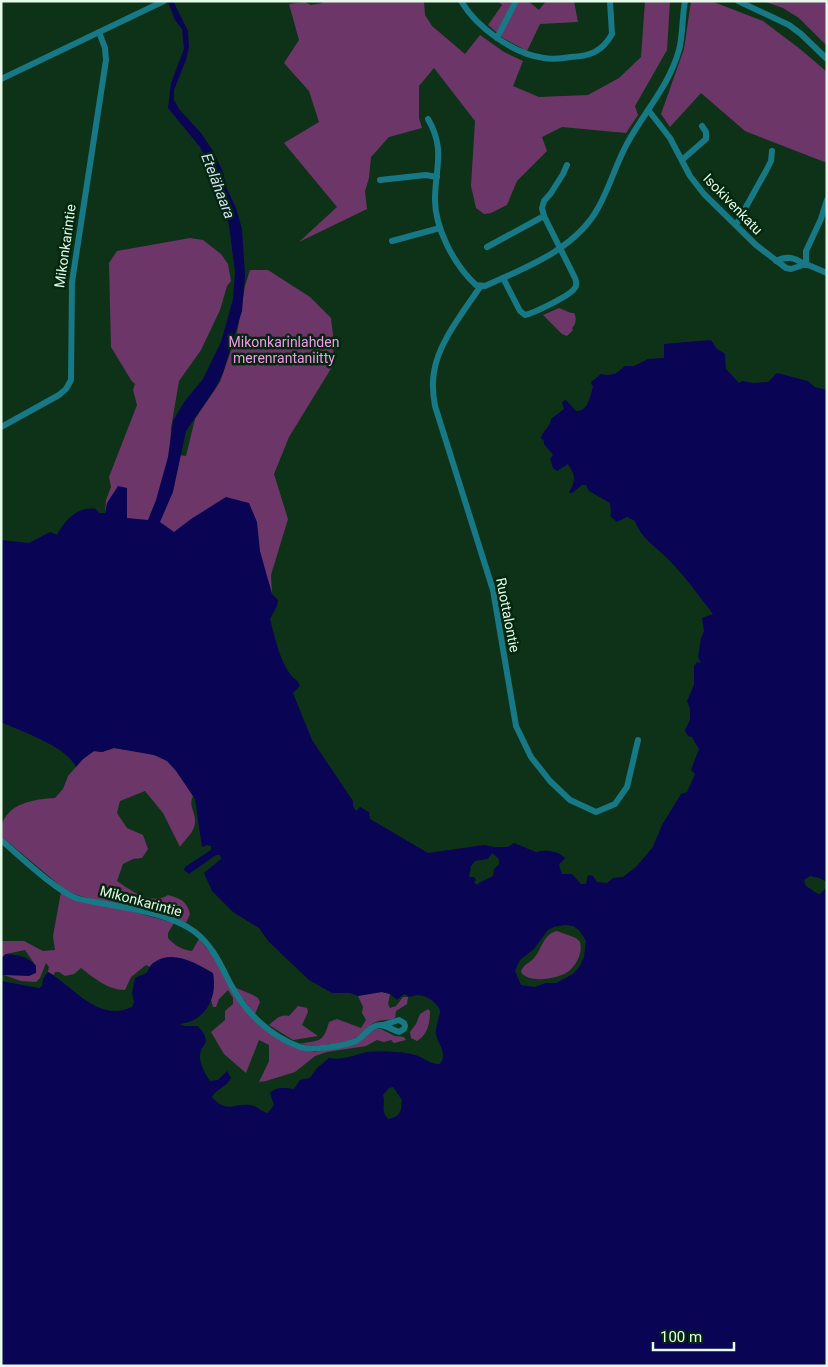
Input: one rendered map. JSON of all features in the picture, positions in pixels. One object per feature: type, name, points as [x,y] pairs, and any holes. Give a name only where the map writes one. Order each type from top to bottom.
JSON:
[{"type":"street","points":[[1,79],[164,1]]},
{"type":"street","points":[[461,1],[471,14],[497,38],[515,48],[540,58],[548,59],[589,56],[595,53],[612,34],[610,1]]},
{"type":"street","points":[[497,38],[516,1]]},
{"type":"street","points":[[428,119],[438,141],[439,163],[435,204],[440,228],[451,252],[466,275],[480,287],[503,278],[560,248],[582,230],[594,215],[628,142],[665,84],[677,58],[680,47],[684,1]]},
{"type":"street","points":[[738,1],[789,25],[827,59]]},
{"type":"street","name":"Mikonkarintie","points":[[1,427],[59,395],[66,389],[71,380],[72,282],[106,60],[105,48],[99,32]]},
{"type":"street","name":"Isokivenkatu","points":[[649,111],[670,138],[690,176],[704,194],[756,245],[786,268],[791,269],[805,264],[827,273]]},
{"type":"street","points":[[682,160],[706,139],[706,132],[702,126]]},
{"type":"street","points":[[736,225],[771,161],[772,151]]},
{"type":"street","points":[[503,278],[523,315],[527,315],[568,294],[575,288],[577,283],[544,216],[542,208],[544,201],[567,165]]},
{"type":"street","points":[[380,180],[426,175],[437,177]]},
{"type":"street","points":[[776,261],[788,258],[799,260],[805,264],[806,251],[827,200]]},
{"type":"street","points":[[487,246],[544,216]]},
{"type":"street","points":[[392,240],[440,228]]},
{"type":"street","name":"Ruottalontie","points":[[480,287],[449,334],[435,363],[433,396],[493,590],[516,726],[531,756],[550,781],[570,800],[596,812],[615,804],[627,787],[638,740]]},
{"type":"street","name":"Mikonkarintie","points":[[1,840],[59,888],[74,897],[159,916],[194,931],[212,950],[245,1008],[260,1023],[297,1045],[305,1048],[315,1048],[351,1043],[374,1027],[382,1025]]},
{"type":"green space","points":[[322,1],[424,1],[425,15],[432,26],[465,54],[480,35],[504,52],[523,61],[513,86],[539,97],[588,95],[619,78],[641,57],[645,1],[670,1],[667,50],[635,106],[638,115],[626,133],[562,127],[542,137],[547,151],[517,181],[507,205],[491,213],[484,214],[476,208],[471,186],[475,121],[434,68],[419,86],[419,118],[422,128],[389,137],[371,157],[369,178],[365,191],[367,209],[299,242],[337,207],[284,143],[319,122],[309,91],[284,63],[299,40],[289,4],[305,2],[311,5],[322,3]]},
{"type":"green space","points":[[498,1],[528,1],[539,10],[546,1],[574,1],[578,22],[540,24],[527,51],[503,38],[488,25],[502,5]]},
{"type":"green space","points":[[691,1],[711,1],[763,21],[827,72],[827,163],[745,131],[701,93],[670,127],[661,114],[684,49]]},
{"type":"green space","points":[[763,1],[827,1],[827,46],[799,18],[783,8]]},
{"type":"green space","name":"Mikonkarinlahden merenrantaniitty","points":[[190,238],[203,240],[221,254],[228,264],[231,281],[227,286],[220,310],[201,350],[179,381],[171,428],[170,454],[186,456],[195,419],[220,382],[237,333],[245,286],[250,270],[268,270],[310,297],[331,318],[334,344],[332,367],[289,437],[274,474],[288,519],[271,575],[272,594],[268,580],[101,560],[106,500],[111,487],[109,477],[137,405],[133,390],[135,384],[111,347],[109,263],[117,251]]},
{"type":"green space","points":[[559,308],[574,313],[576,317],[573,330],[567,336],[562,334],[543,315]]},
{"type":"green space","points":[[114,748],[148,753],[167,761],[178,773],[193,796],[191,803],[195,819],[194,827],[180,847],[163,813],[145,791],[120,801],[117,813],[127,828],[143,835],[148,849],[142,858],[133,859],[123,864],[117,881],[141,896],[155,899],[168,895],[179,899],[185,903],[190,914],[186,923],[154,911],[91,899],[64,889],[1,836],[1,825],[10,811],[31,801],[55,798],[63,789],[68,776],[83,759],[94,751],[102,752]]},
{"type":"green space","points":[[61,892],[174,923],[168,933],[168,938],[185,950],[192,951],[199,939],[212,955],[239,1003],[248,1014],[299,1048],[314,1052],[350,1045],[376,1029],[381,1029],[395,1036],[404,1037],[406,1040],[394,1043],[391,1040],[384,1042],[377,1040],[366,1046],[327,1052],[315,1056],[295,1072],[259,1082],[269,1061],[269,1045],[259,1040],[246,1073],[224,1054],[211,1032],[225,1020],[225,1011],[233,1004],[233,998],[228,990],[219,999],[216,1007],[213,1007],[211,1000],[205,1010],[151,966],[146,965],[131,977],[125,990],[107,986],[81,968],[74,974],[65,976],[55,972],[54,975],[48,972],[49,967],[46,963],[40,978],[36,982],[21,981],[4,975],[16,975],[36,966],[25,950],[6,954],[1,958],[1,941],[24,941],[43,951],[55,950],[53,936]]},
{"type":"green space","points":[[557,931],[576,938],[580,942],[580,954],[575,965],[564,974],[551,978],[537,979],[525,976],[521,972],[523,967],[534,958],[548,936]]},
{"type":"green space","points":[[234,987],[258,998],[260,1002],[255,1014]]},
{"type":"green space","points":[[374,992],[390,994],[388,1004],[390,1008],[396,1006],[403,997],[408,997],[407,1004],[396,1011],[395,1018],[376,1022],[351,1040],[329,1045],[299,1044],[320,1039],[325,1034],[329,1022],[337,1019],[361,1028],[366,1020],[362,1013],[363,1007],[358,996]]},
{"type":"green space","points":[[298,1006],[307,1008],[308,1012],[302,1025],[318,1036],[293,1040],[269,1025],[281,1016],[289,1016]]},
{"type":"green space","points":[[428,1009],[430,1011],[430,1019],[428,1028],[417,1041],[411,1038],[410,1032],[420,1014]]},
{"type":"shaded area","points":[[173,1],[188,31],[189,47],[174,90],[174,100],[179,109],[201,133],[213,151],[223,172],[227,189],[236,208],[242,229],[245,275],[242,311],[223,373],[215,389],[186,431],[173,492],[160,522],[174,532],[226,497],[249,503],[257,522],[260,551],[272,594],[278,600],[270,619],[280,655],[291,676],[300,686],[293,693],[312,740],[353,801],[356,811],[360,807],[369,812],[370,819],[428,853],[484,845],[508,847],[514,843],[536,852],[556,852],[565,858],[559,865],[562,874],[572,874],[581,884],[586,884],[588,875],[593,876],[597,882],[607,883],[613,878],[623,877],[636,867],[653,847],[662,825],[681,794],[687,792],[695,774],[691,770],[699,749],[685,730],[690,720],[690,709],[687,701],[694,685],[694,666],[697,662],[701,663],[698,657],[704,631],[702,618],[713,614],[677,568],[641,533],[635,521],[627,517],[617,522],[610,516],[610,503],[589,491],[586,485],[582,485],[572,493],[569,493],[574,481],[573,472],[568,464],[557,471],[553,468],[550,459],[553,455],[544,444],[541,438],[542,435],[551,419],[564,409],[562,402],[566,400],[576,411],[580,411],[588,403],[593,387],[591,382],[601,374],[615,374],[625,366],[634,366],[648,359],[664,358],[664,344],[711,340],[717,349],[725,354],[726,369],[739,383],[742,381],[754,383],[768,382],[777,373],[808,381],[815,387],[827,390],[827,795],[825,797],[827,800],[827,882],[810,876],[804,880],[806,886],[818,894],[827,887],[827,1366],[1,1366],[1,981],[39,988],[42,986],[43,979],[48,972],[98,1007],[120,1011],[132,1007],[135,978],[146,973],[152,964],[161,959],[176,957],[206,969],[213,973],[214,982],[208,1007],[196,1019],[179,1024],[198,1026],[204,1034],[206,1041],[201,1050],[200,1058],[204,1071],[210,1081],[218,1080],[227,1071],[231,1078],[212,1097],[222,1105],[230,1107],[250,1105],[268,1113],[274,1105],[270,1093],[272,1091],[281,1088],[294,1089],[300,1080],[310,1078],[317,1068],[329,1058],[339,1059],[367,1052],[388,1051],[418,1056],[440,1064],[443,1056],[436,1034],[440,1010],[431,1000],[419,995],[410,997],[404,994],[397,1000],[390,994],[382,992],[358,996],[350,993],[332,993],[309,980],[269,942],[259,928],[233,912],[212,891],[204,873],[221,859],[220,855],[216,855],[189,874],[184,870],[185,867],[211,850],[211,846],[202,847],[195,799],[167,761],[154,755],[114,748],[102,752],[94,751],[76,767],[71,759],[53,746],[1,722],[1,540],[29,543],[50,532],[57,535],[68,519],[83,510],[96,509],[99,513],[105,513],[107,503],[118,486],[127,488],[127,518],[148,520],[156,500],[168,457],[173,421],[184,402],[203,379],[221,342],[233,299],[235,272],[229,225],[217,181],[200,147],[168,108],[171,83],[184,49],[182,29],[175,20],[168,2]],"holes":[[[492,853],[499,859],[499,864],[494,869],[493,876],[478,885],[474,883],[476,880],[474,877],[469,877],[471,866],[475,861],[488,859]],[[565,925],[573,926],[579,930],[586,941],[584,957],[580,966],[573,974],[556,983],[546,983],[535,987],[521,985],[515,971],[520,960],[534,949],[548,930]],[[393,1087],[402,1100],[400,1113],[396,1117],[388,1119],[384,1113],[383,1095],[389,1088]]]},
{"type":"shaded area","points":[[6,954],[30,960],[36,966],[36,973],[29,976],[1,976],[1,958]]},
{"type":"water label","name":"Etelähaara","points":[[218,186]]}]
